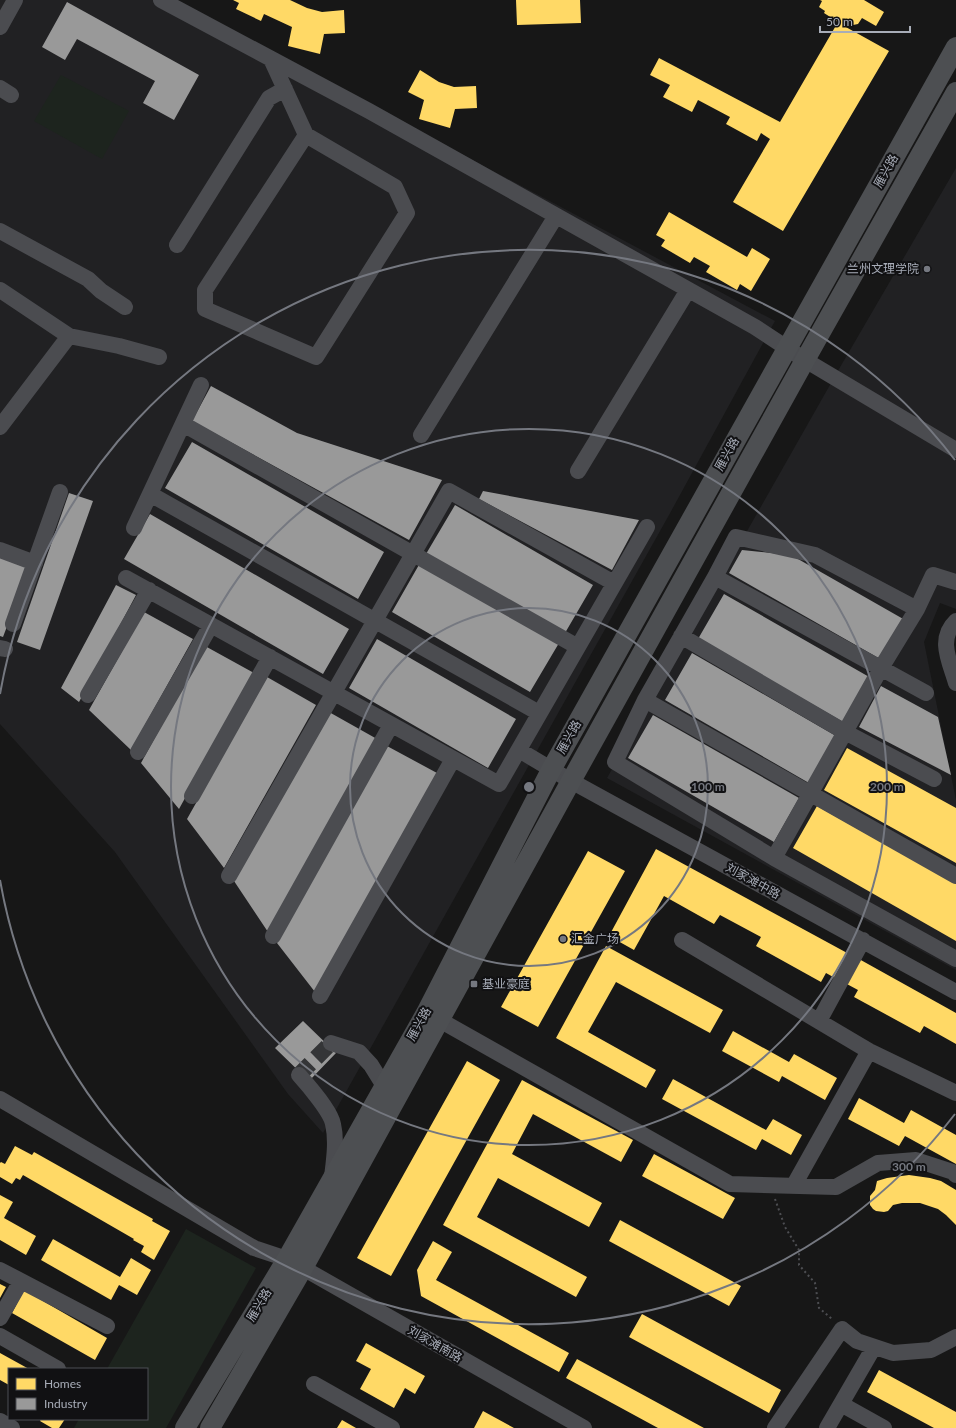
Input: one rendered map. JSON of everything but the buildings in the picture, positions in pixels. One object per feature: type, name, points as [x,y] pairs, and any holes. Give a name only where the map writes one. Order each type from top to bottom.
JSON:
[{"type":"main road","name":"雁兴路","points":[[185,1428],[295,1264],[332,1178],[384,1086],[432,1016],[551,770],[786,348],[956,47]]},
{"type":"main road","name":"雁兴路","points":[[210,1428],[295,1264],[432,1016],[571,781],[956,92]]},
{"type":"street","points":[[0,27],[15,0]]},
{"type":"street","points":[[161,0],[369,111],[755,327],[805,360],[956,450]]},
{"type":"street","points":[[272,59],[306,135],[395,187],[407,213],[316,358],[205,309],[205,290],[306,135]]},
{"type":"street","points":[[177,245],[269,98],[285,89]]},
{"type":"street","points":[[421,435],[556,216]]},
{"type":"street","points":[[0,231],[88,279],[101,291],[125,307]]},
{"type":"street","points":[[0,290],[69,336],[119,346],[159,357]]},
{"type":"street","points":[[578,471],[688,290]]},
{"type":"street","points":[[0,427],[69,336]]},
{"type":"street","points":[[134,528],[201,385]]},
{"type":"street","points":[[183,424],[578,647]]},
{"type":"street","points":[[229,876],[449,491],[614,583]]},
{"type":"street","points":[[14,624],[60,492]]},
{"type":"street","points":[[150,494],[540,713]]},
{"type":"street","points":[[126,578],[499,784],[647,527]]},
{"type":"street","points":[[916,609],[815,555],[736,537],[645,700],[615,762],[774,858],[956,959]]},
{"type":"street","points":[[0,550],[35,563]]},
{"type":"street","points":[[774,858],[916,609],[933,575],[956,582]]},
{"type":"street","points":[[715,577],[926,693]]},
{"type":"street","points":[[88,695],[149,590]]},
{"type":"street","points":[[956,621],[948,630],[945,643],[956,683]]},
{"type":"street","points":[[138,752],[211,625]]},
{"type":"street","points":[[681,636],[845,732],[934,779]]},
{"type":"street","points":[[192,796],[270,657]]},
{"type":"street","points":[[645,700],[956,876]]},
{"type":"street","points":[[273,936],[391,725]]},
{"type":"street","name":"刘家滩中路","points":[[518,750],[551,770],[956,992]]},
{"type":"street","points":[[320,996],[453,759]]},
{"type":"street","points":[[682,940],[869,1051],[956,1093]]},
{"type":"street","points":[[818,1021],[863,940]]},
{"type":"street","points":[[432,1016],[730,1184],[836,1187],[878,1163],[916,1160],[952,1172],[956,1175]]},
{"type":"street","points":[[331,1043],[359,1052],[371,1065],[384,1086]]},
{"type":"street","points":[[794,1185],[869,1051]]},
{"type":"street","points":[[299,1075],[316,1094],[333,1122],[335,1146],[332,1178]]},
{"type":"street","name":"刘家滩南路","points":[[0,1099],[254,1248],[295,1264],[584,1428]]},
{"type":"street","points":[[0,1270],[107,1326]]},
{"type":"street","points":[[0,1318],[21,1281]]},
{"type":"street","points":[[775,1428],[842,1329],[857,1341],[893,1353],[931,1350],[956,1337]]},
{"type":"street","points":[[0,1336],[56,1368]]},
{"type":"street","points":[[827,1428],[874,1347]]},
{"type":"street","points":[[314,1384],[392,1428]]},
{"type":"street","points":[[841,1404],[884,1428]]},
{"type":"street","points":[[0,1421],[12,1428]]},
{"type":"path","points":[[770,1185],[785,1228],[798,1250],[799,1265],[815,1283],[819,1308],[842,1329]]},
{"type":"shaded area","points":[[0,0],[172,0],[775,321],[669,515],[323,1133],[288,1094],[115,852],[0,724]]},
{"type":"shaded area","points":[[61,75],[129,111],[102,159],[34,121]]},
{"type":"shaded area","points":[[956,168],[956,609],[940,603],[924,642],[956,800],[956,970],[607,778],[839,369]]},
{"type":"shaded area","points":[[186,1229],[256,1268],[166,1428],[74,1428],[78,1420],[148,1420],[148,1368],[108,1368]]},
{"type":"tunnel","points":[[299,1075],[331,1043]]},
{"type":"place","name":"兰州文理学院","points":[[927,269]]},
{"type":"place","name":"汇金广场","points":[[563,939]]},
{"type":"place","name":"基业豪庭","points":[[474,984]]}]
